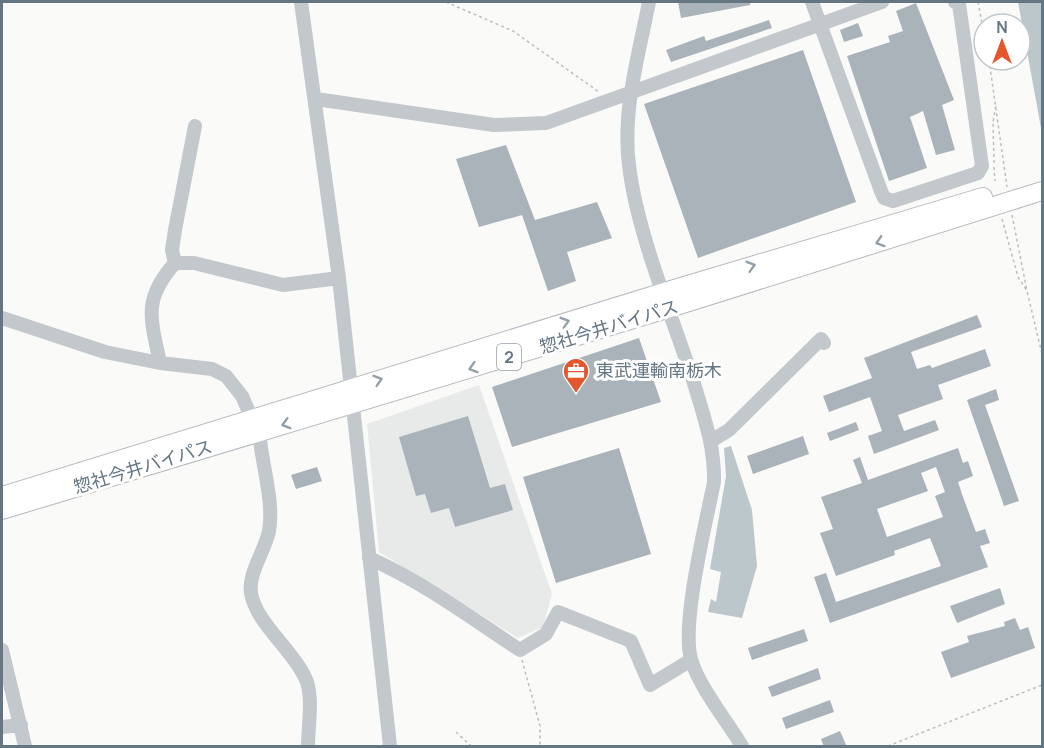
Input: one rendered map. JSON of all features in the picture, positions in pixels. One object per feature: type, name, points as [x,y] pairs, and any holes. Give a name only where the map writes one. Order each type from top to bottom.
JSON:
[{"type":"main road","name":"惣社今井バイパス","points":[[2,496],[352,396],[667,300],[1008,192],[1042,179]]},
{"type":"main road","name":"惣社今井バイパス","points":[[1008,192],[1042,191]]},
{"type":"main road","name":"惣社今井バイパス","points":[[2,510],[352,396]]},
{"type":"street","points":[[302,2],[339,278],[390,747]]},
{"type":"street","points":[[649,2],[632,91],[628,126],[629,164],[637,210],[711,441],[714,482],[691,612],[691,660],[742,747]]},
{"type":"street","points":[[812,2],[880,191],[884,198],[893,201],[978,173],[982,166],[959,4],[955,2]]},
{"type":"street","points":[[316,99],[494,125],[525,126],[546,123],[882,2]]},
{"type":"street","points":[[175,263],[172,250],[195,126]]},
{"type":"street","points":[[160,363],[150,312],[163,277],[175,263],[194,263],[283,285],[339,278]]},
{"type":"street","points":[[2,318],[105,352],[160,363],[212,369],[226,376],[242,396],[249,412]]},
{"type":"street","points":[[711,441],[729,430],[820,339],[824,343]]},
{"type":"street","points":[[260,440],[270,529],[253,577],[251,591],[254,604],[292,656],[306,682],[309,693],[308,747]]},
{"type":"street","points":[[369,558],[392,569],[520,650],[546,634],[558,612],[631,641],[650,685],[691,660]]},
{"type":"street","points":[[2,650],[25,747]]},
{"type":"street","points":[[2,727],[21,724]]},
{"type":"path","points":[[446,2],[513,31],[608,99]]},
{"type":"path","points":[[991,72],[1008,192]]},
{"type":"path","points":[[996,101],[993,122],[1042,354]]},
{"type":"path","points":[[1002,219],[1018,277],[1027,291]]},
{"type":"path","points":[[520,650],[540,726],[540,747]]},
{"type":"path","points":[[888,747],[1042,685]]},
{"type":"path","points":[[456,732],[471,747]]},
{"type":"shaded area","points":[[1018,2],[1042,2],[1042,141],[1031,72],[1032,12],[1020,12]]},
{"type":"shaded area","points":[[479,385],[552,594],[543,627],[518,638],[379,552],[367,424]]},
{"type":"shaded area","points":[[731,446],[752,510],[757,566],[742,618],[708,612],[711,599],[716,602],[721,572],[710,569],[726,476],[724,448]]},
{"type":"building","points":[[678,2],[750,2],[750,5],[681,18]]},
{"type":"building","points":[[916,3],[954,100],[942,105],[955,150],[936,155],[923,111],[910,117],[927,168],[889,181],[847,56],[890,42],[888,36],[903,31],[896,11]]},
{"type":"building","points":[[769,20],[772,28],[671,62],[666,50],[704,36],[706,41]]},
{"type":"building","points":[[858,23],[863,36],[844,42],[840,30]]},
{"type":"building","points":[[803,50],[856,202],[698,258],[644,104]]},
{"type":"building","points":[[506,145],[535,220],[597,202],[612,238],[567,252],[576,281],[548,291],[522,215],[479,227],[456,159]]},
{"type":"building","points":[[977,315],[982,327],[911,352],[917,369],[930,365],[932,368],[985,349],[991,366],[938,385],[943,399],[898,415],[904,431],[935,420],[939,430],[874,454],[868,436],[882,431],[870,397],[829,412],[823,396],[872,378],[864,358]]},
{"type":"building","name":"東武運輸南栃木","points":[[639,338],[661,402],[512,447],[492,387]]},
{"type":"building","points":[[996,389],[999,400],[985,405],[1019,501],[1004,506],[967,400]]},
{"type":"building","points":[[468,416],[490,488],[505,484],[513,510],[455,527],[449,508],[431,513],[425,494],[416,496],[399,437]]},
{"type":"building","points":[[856,422],[859,430],[830,441],[827,433]]},
{"type":"building","points":[[803,436],[809,454],[753,474],[747,456]]},
{"type":"building","points":[[619,448],[651,554],[556,583],[523,477]]},
{"type":"building","points":[[958,448],[963,463],[968,461],[973,476],[958,482],[976,532],[985,529],[990,543],[980,546],[988,567],[830,623],[814,577],[826,573],[836,602],[941,566],[930,538],[894,551],[895,555],[836,576],[820,533],[833,529],[821,497],[862,483],[853,460],[860,457],[868,480]],"holes":[[[936,467],[945,492],[935,496],[943,517],[887,537],[877,509],[928,491],[921,473]]]},
{"type":"building","points":[[317,467],[322,481],[296,489],[291,475]]},
{"type":"building","points":[[1000,588],[1005,604],[957,623],[950,606]]},
{"type":"building","points":[[1015,618],[1020,630],[1028,627],[1035,648],[951,678],[941,652],[969,642],[967,636],[1005,626],[1004,622]]},
{"type":"building","points":[[804,629],[808,641],[752,660],[748,648]]},
{"type":"building","points":[[818,668],[821,679],[772,697],[768,687]]},
{"type":"building","points":[[830,700],[834,712],[786,729],[782,718]]},
{"type":"building","points":[[840,731],[847,747],[824,747],[821,739]]},
{"type":"place","name":"東武運輸南栃木","points":[[576,394]]}]
